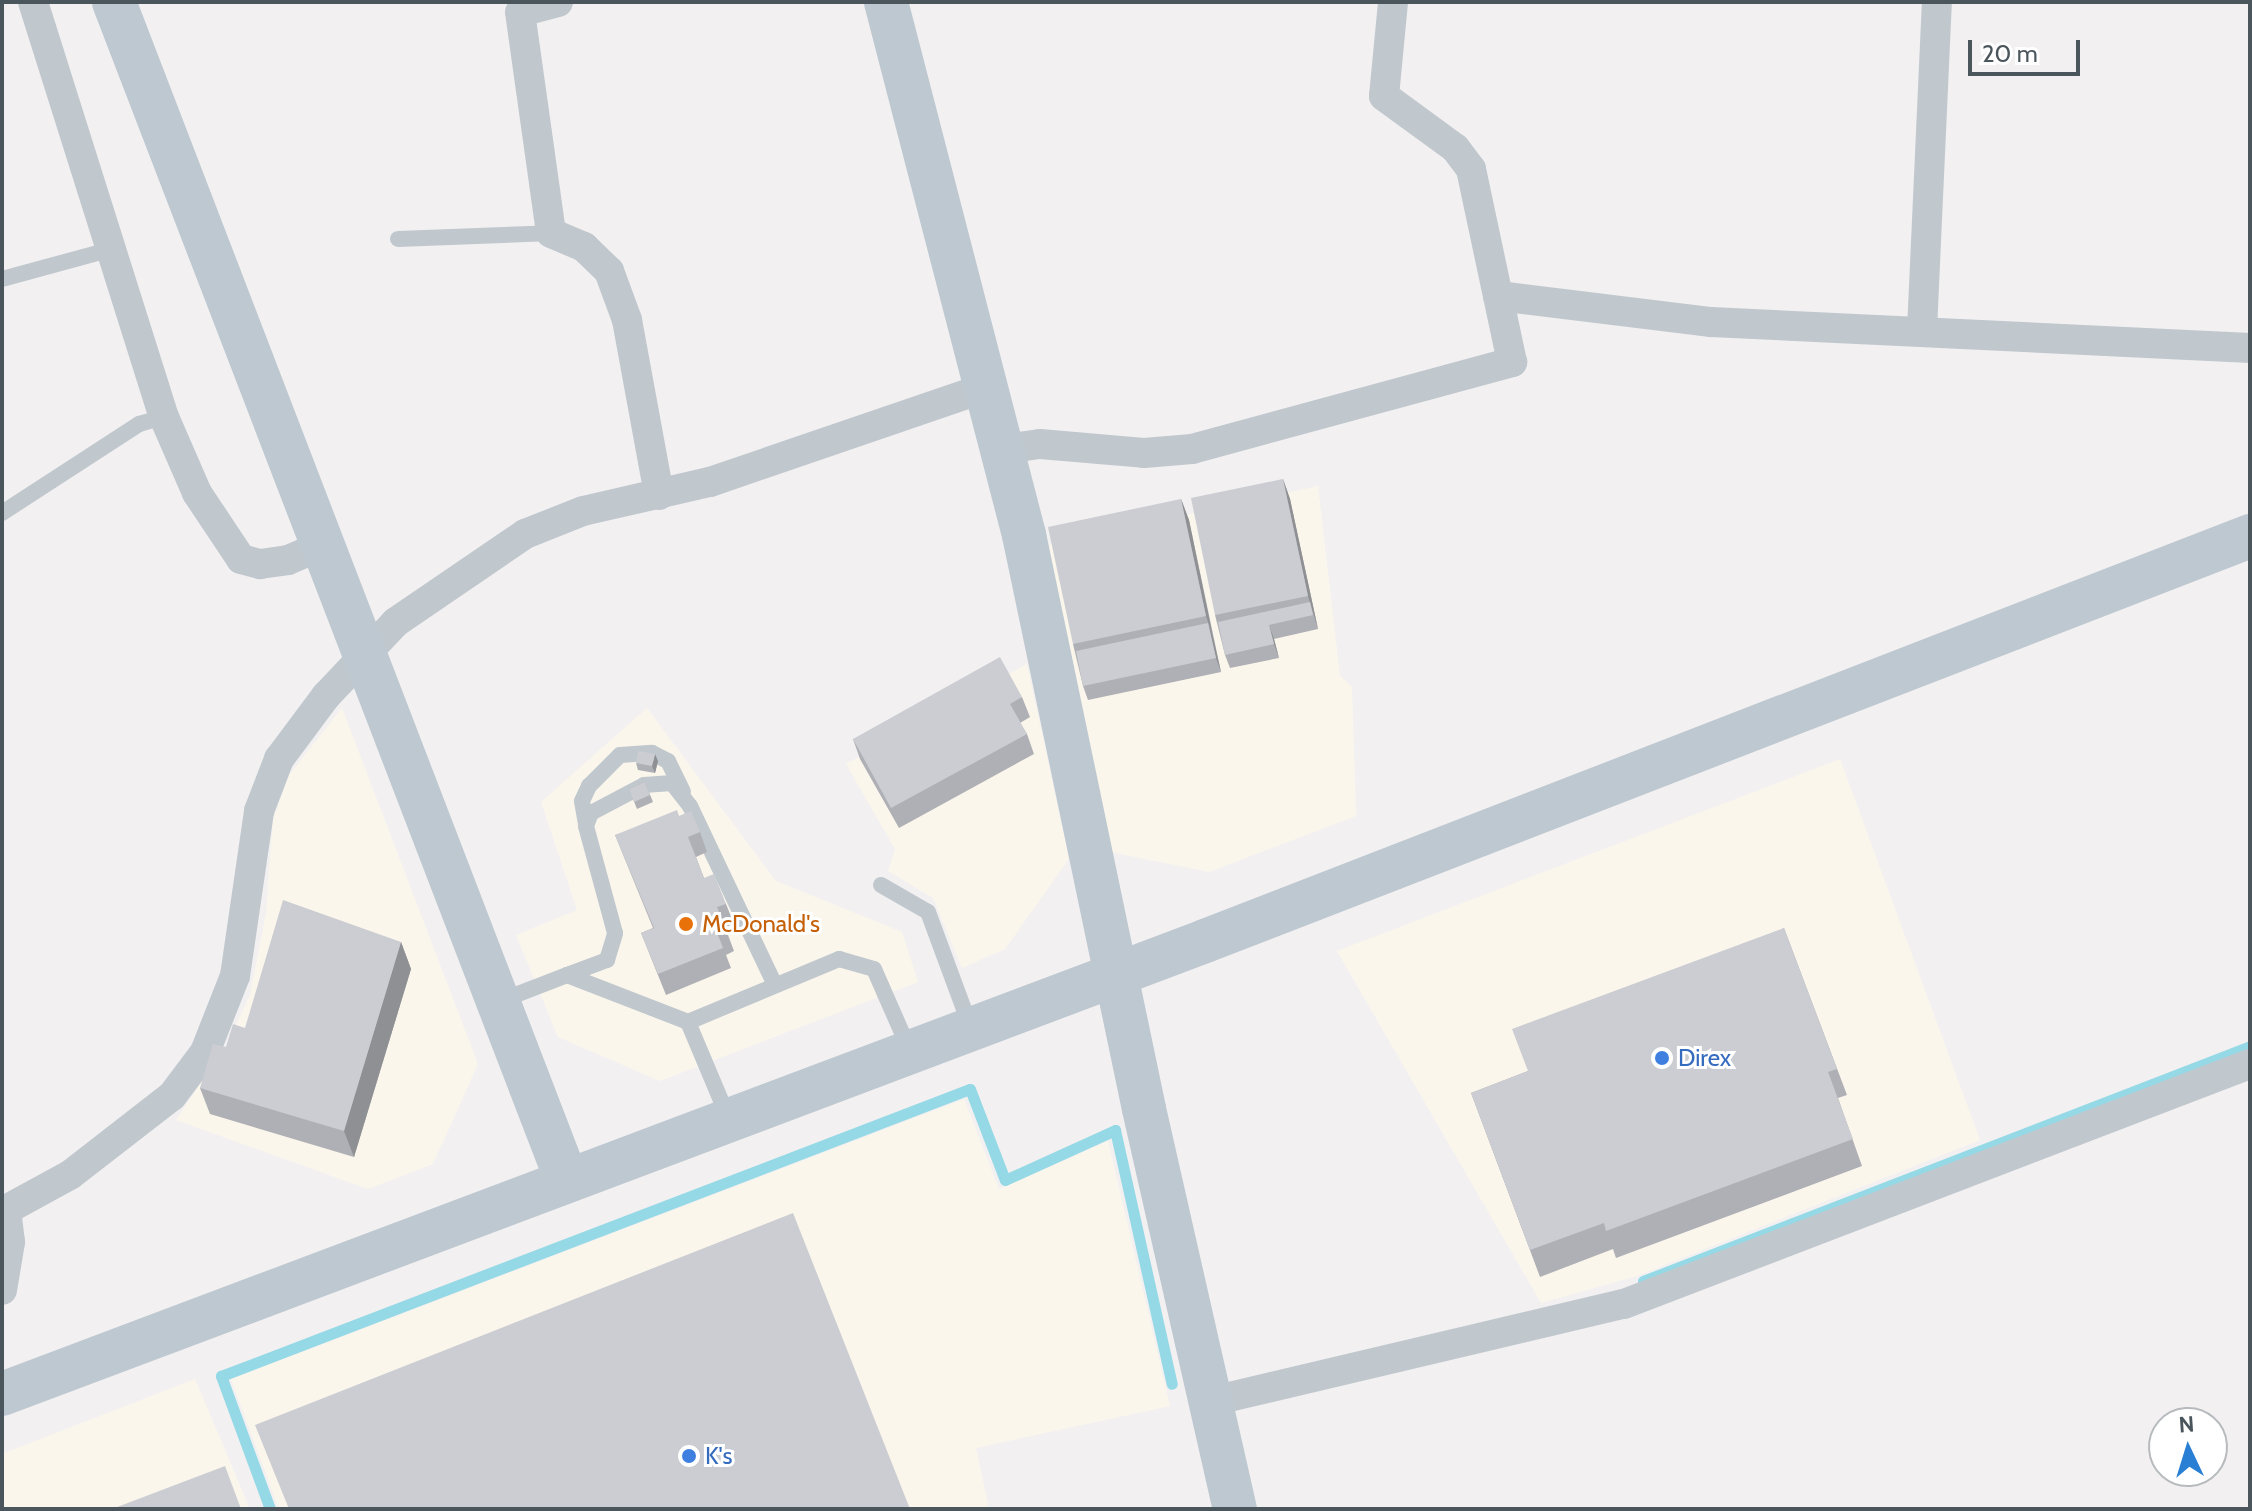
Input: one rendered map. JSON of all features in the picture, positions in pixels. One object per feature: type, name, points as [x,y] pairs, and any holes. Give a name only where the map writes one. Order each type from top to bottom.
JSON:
[{"type":"street","points":[[33,2],[164,417],[197,493],[241,559],[260,564],[288,560],[323,545]]},
{"type":"street","points":[[114,2],[567,1181]]},
{"type":"street","points":[[558,2],[520,12],[551,233],[584,247],[609,271],[627,320],[659,495]]},
{"type":"street","points":[[886,2],[990,386],[1208,1402],[1235,1509]]},
{"type":"street","points":[[1004,449],[1040,444],[1144,453],[1192,449],[1512,362],[1471,169],[1455,148],[1384,96],[1393,2]]},
{"type":"street","points":[[1922,330],[1937,2]]},
{"type":"street","points":[[1498,296],[1711,322],[2250,348]]},
{"type":"street","points":[[2,1290],[10,1242],[4,1211],[70,1175],[172,1096],[205,1052],[235,976],[259,811],[279,759],[364,654],[413,609],[525,534],[583,511],[659,495],[990,386]]},
{"type":"street","points":[[2,1394],[1115,974],[2250,536]]},
{"type":"street","points":[[1208,1402],[1624,1304],[2250,1064]]},
{"type":"lane","points":[[398,239],[551,233]]},
{"type":"lane","points":[[2,279],[109,250]]},
{"type":"lane","points":[[2,513],[139,424],[164,417]]},
{"type":"lane","points":[[498,1002],[607,960],[615,933],[582,801],[589,786],[620,755],[634,752],[668,761],[775,985]]},
{"type":"lane","points":[[586,826],[591,813],[644,785],[672,783],[690,806]]},
{"type":"lane","points":[[881,885],[928,912],[971,1028]]},
{"type":"lane","points":[[567,975],[688,1022],[839,959],[874,969],[910,1051]]},
{"type":"lane","points":[[688,1022],[729,1120]]},
{"type":"shaded area","points":[[1318,486],[1340,676],[1352,687],[1356,816],[1209,872],[1110,852],[1048,545]]},
{"type":"shaded area","points":[[1027,664],[1069,859],[1005,949],[962,968],[933,898],[888,871],[895,849],[846,764]]},
{"type":"shaded area","points":[[342,708],[478,1064],[433,1164],[368,1189],[176,1120],[227,1044],[250,995],[266,913],[273,819],[289,775]]},
{"type":"shaded area","points":[[647,708],[776,881],[902,932],[918,982],[660,1081],[558,1037],[516,935],[577,910],[541,802]]},
{"type":"shaded area","points":[[1840,759],[1980,1140],[1637,1276],[1541,1303],[1337,951]]},
{"type":"shaded area","points":[[964,1099],[999,1189],[1108,1141],[1170,1406],[976,1448],[989,1509],[279,1509],[231,1379]]},
{"type":"shaded area","points":[[195,1379],[250,1509],[2,1509],[2,1454]]},
{"type":"building","points":[[1283,479],[1308,596],[1215,615],[1191,498]]},
{"type":"building","points":[[1181,499],[1206,616],[1073,644],[1048,527]]},
{"type":"building","points":[[1310,602],[1313,615],[1269,625],[1274,644],[1225,655],[1218,622]]},
{"type":"building","points":[[1208,623],[1216,658],[1083,686],[1076,651]]},
{"type":"building","points":[[1000,657],[1022,697],[1010,704],[1027,734],[891,808],[853,739]]},
{"type":"building","points":[[638,751],[655,754],[652,766],[636,763]]},
{"type":"building","points":[[645,782],[650,795],[634,802],[629,789]]},
{"type":"building","points":[[677,810],[679,816],[691,811],[700,832],[688,837],[704,878],[714,874],[726,904],[717,907],[727,931],[718,935],[723,948],[658,974],[641,933],[654,928],[615,835]]},
{"type":"building","points":[[283,900],[401,942],[344,1131],[200,1088],[213,1044],[226,1047],[233,1024],[245,1028]]},
{"type":"building","points":[[1784,928],[1837,1069],[1828,1072],[1853,1139],[1606,1231],[1604,1223],[1530,1250],[1471,1093],[1528,1071],[1512,1029]]},
{"type":"building","points":[[793,1213],[910,1509],[289,1509],[255,1425]]},
{"type":"building","points":[[225,1466],[241,1509],[112,1509]]},
{"type":"waterway","points":[[1643,1281],[2250,1046]]},
{"type":"waterway","points":[[270,1509],[221,1376],[970,1089],[1005,1180],[1115,1130],[1172,1384]]},
{"type":"place","name":"McDonald's","points":[[686,924]]},
{"type":"place","name":"Direx","points":[[1662,1058]]},
{"type":"place","name":"K's","points":[[689,1456]]}]
